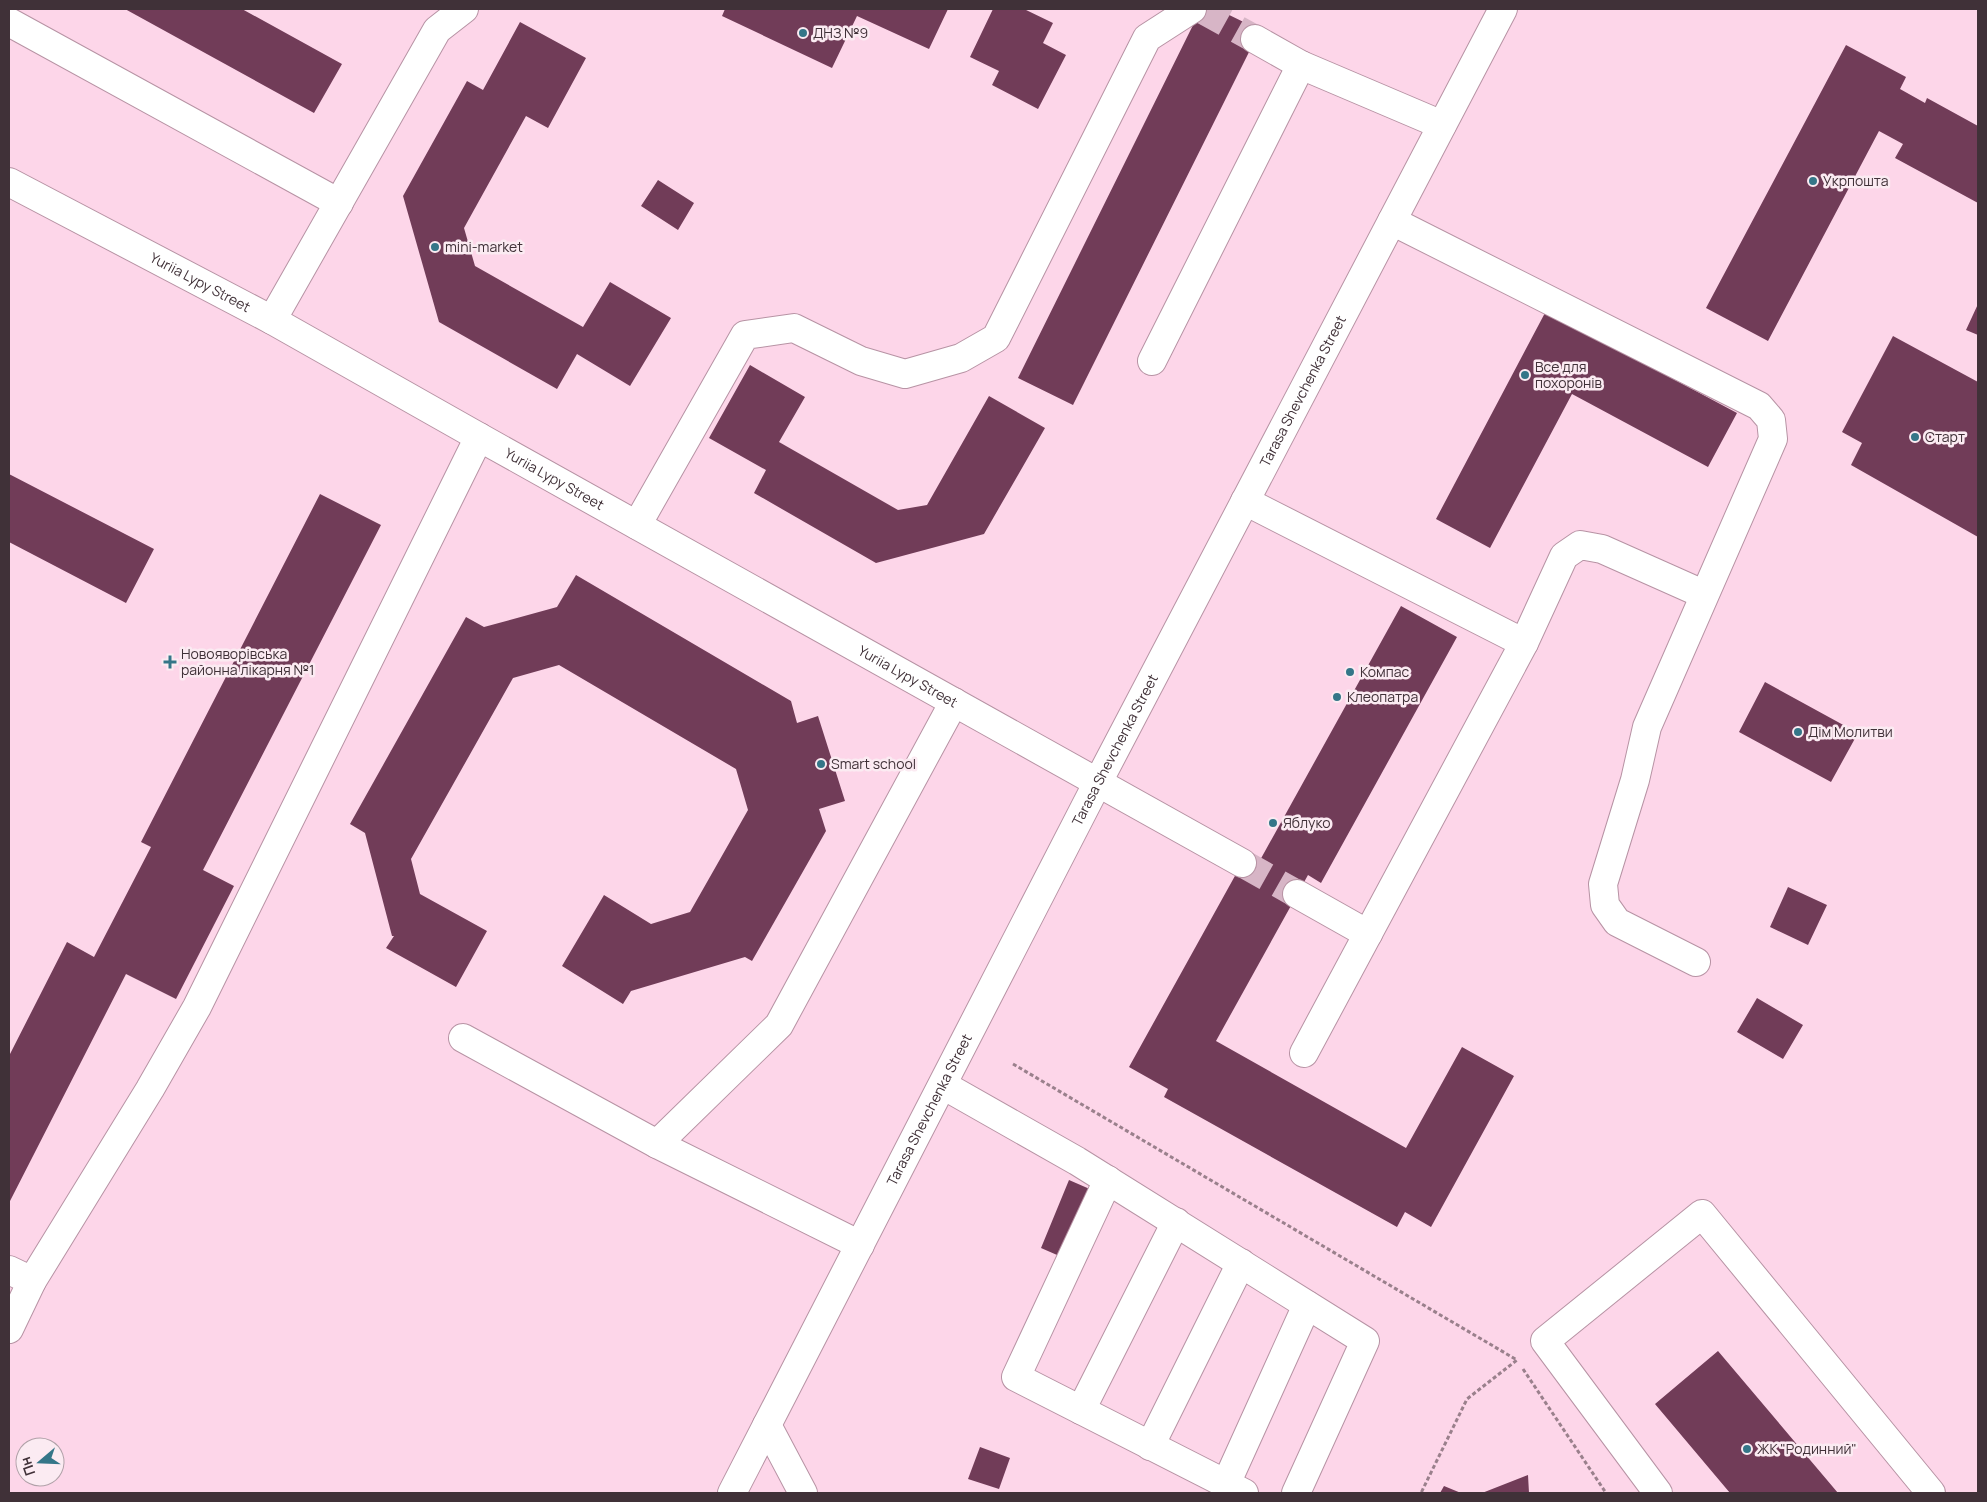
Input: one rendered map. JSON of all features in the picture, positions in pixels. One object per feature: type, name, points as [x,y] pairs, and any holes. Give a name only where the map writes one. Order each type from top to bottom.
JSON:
[{"type":"street","points":[[272,320],[437,30],[464,9]]},
{"type":"street","points":[[637,525],[745,335],[794,328],[861,361],[905,374],[961,358],[996,338],[1147,38],[1192,9]]},
{"type":"street","name":"Tarasa Shevchenka Street","points":[[732,1493],[1098,782],[1503,9]]},
{"type":"street","points":[[9,22],[339,203]]},
{"type":"street","points":[[1255,39],[1301,65],[1442,125]]},
{"type":"street","points":[[1152,361],[1301,65]]},
{"type":"street","name":"Yuriia Lypy Street","points":[[9,182],[272,320],[1242,863]]},
{"type":"street","points":[[1392,221],[1759,406],[1772,420],[1772,439],[1647,726],[1635,780],[1603,884],[1605,905],[1617,922],[1696,962]]},
{"type":"street","points":[[9,1329],[20,1275],[150,1090],[197,1007],[479,437]]},
{"type":"street","points":[[1246,501],[1524,643]]},
{"type":"street","points":[[1304,1053],[1524,643],[1564,556],[1580,545],[1602,549],[1703,594]]},
{"type":"street","points":[[657,1144],[778,1026],[954,702]]},
{"type":"street","points":[[1297,894],[1368,934]]},
{"type":"street","points":[[463,1038],[657,1144],[860,1245]]},
{"type":"street","points":[[943,1085],[1108,1180],[1365,1341],[1296,1493]]},
{"type":"street","points":[[1108,1180],[1016,1377],[1235,1489],[1307,1305]]},
{"type":"street","points":[[1658,1493],[1545,1341],[1702,1214],[1931,1493]]},
{"type":"street","points":[[1081,1410],[1176,1222]]},
{"type":"street","points":[[1150,1446],[1241,1263]]},
{"type":"street","points":[[767,1425],[803,1493]]},
{"type":"path","points":[[1013,1064],[1517,1360],[1606,1493]]},
{"type":"path","points":[[1421,1493],[1467,1399],[1517,1360]]},
{"type":"building","points":[[125,9],[242,9],[342,64],[314,113]]},
{"type":"building","name":"ДНЗ №9","points":[[725,9],[948,9],[929,49],[857,16],[832,68],[722,16]]},
{"type":"building","points":[[993,9],[1024,9],[1053,23],[1043,43],[1066,55],[1038,109],[992,85],[999,71],[970,57]]},
{"type":"building","points":[[1201,9],[1222,9],[1221,11],[1260,30],[1073,405],[1018,378]]},
{"type":"building","points":[[520,22],[586,58],[548,128],[526,116],[464,228],[475,266],[583,327],[610,282],[671,318],[630,386],[577,354],[557,389],[439,322],[403,196],[467,81],[483,90]]},
{"type":"building","name":"Укрпошта","points":[[1846,45],[1906,77],[1900,89],[1925,103],[1927,98],[1978,126],[1978,203],[1895,158],[1903,144],[1879,131],[1768,341],[1706,308]]},
{"type":"building","points":[[658,180],[694,203],[678,230],[641,206]]},
{"type":"building","points":[[1978,304],[1978,335],[1966,330]]},
{"type":"building","points":[[1546,311],[1737,413],[1708,467],[1572,394],[1490,548],[1436,519]]},
{"type":"building","name":"Старт","points":[[1893,336],[1978,382],[1978,537],[1851,465],[1862,443],[1842,432]]},
{"type":"building","points":[[750,365],[805,397],[779,442],[898,510],[927,505],[989,396],[1045,428],[984,534],[876,563],[754,493],[766,470],[709,438]]},
{"type":"building","points":[[9,474],[154,549],[126,603],[9,542]]},
{"type":"building","points":[[320,494],[381,525],[203,870],[234,886],[176,999],[126,974],[9,1203],[9,1056],[67,942],[94,957],[151,847],[141,842]]},
{"type":"building","points":[[576,575],[791,701],[797,723],[818,716],[845,801],[819,809],[826,831],[752,961],[745,957],[631,991],[623,1004],[562,966],[604,895],[651,924],[690,912],[748,810],[736,769],[559,665],[513,678],[411,859],[420,894],[487,931],[456,987],[386,948],[394,936],[392,936],[365,833],[350,824],[466,617],[484,627],[557,607]]},
{"type":"building","points":[[1401,606],[1457,637],[1321,883],[1308,875],[1216,1041],[1406,1148],[1462,1047],[1514,1076],[1431,1227],[1405,1212],[1397,1227],[1164,1097],[1168,1089],[1129,1067],[1246,856],[1259,862]]},
{"type":"building","name":"Дім Молитви","points":[[1765,682],[1858,733],[1831,782],[1739,732]]},
{"type":"building","points":[[1788,887],[1827,905],[1808,945],[1770,927]]},
{"type":"building","points":[[1757,998],[1803,1025],[1783,1059],[1737,1032]]},
{"type":"building","points":[[1069,1180],[1092,1190],[1064,1258],[1041,1248]]},
{"type":"building","name":"ЖК \"Родинний\"","points":[[1718,1351],[1838,1493],[1730,1493],[1655,1404]]},
{"type":"building","points":[[980,1447],[1010,1458],[999,1489],[968,1479]]},
{"type":"building","points":[[1528,1475],[1529,1493],[1482,1493]]},
{"type":"building","points":[[1444,1486],[1461,1493],[1440,1493]]},
{"type":"tunnel","points":[[1201,9],[1255,39]]},
{"type":"tunnel","points":[[1242,863],[1297,894]]},
{"type":"place","name":"ДНЗ №9","points":[[803,33]]},
{"type":"place","name":"Укрпошта","points":[[1813,181]]},
{"type":"place","name":"mini-market","points":[[435,247]]},
{"type":"place","name":"Все для похоронів","points":[[1525,375]]},
{"type":"place","name":"Старт","points":[[1915,437]]},
{"type":"place","name":"Новояворівська районна лікарня №1","points":[[170,662]]},
{"type":"place","name":"Компас","points":[[1350,672]]},
{"type":"place","name":"Клеопатра","points":[[1337,697]]},
{"type":"place","name":"Дім Молитви","points":[[1798,732]]},
{"type":"place","name":"Smart school","points":[[821,764]]},
{"type":"place","name":"Яблуко","points":[[1273,823]]},
{"type":"place","name":"ЖК \"Родинний\"","points":[[1747,1449]]}]
